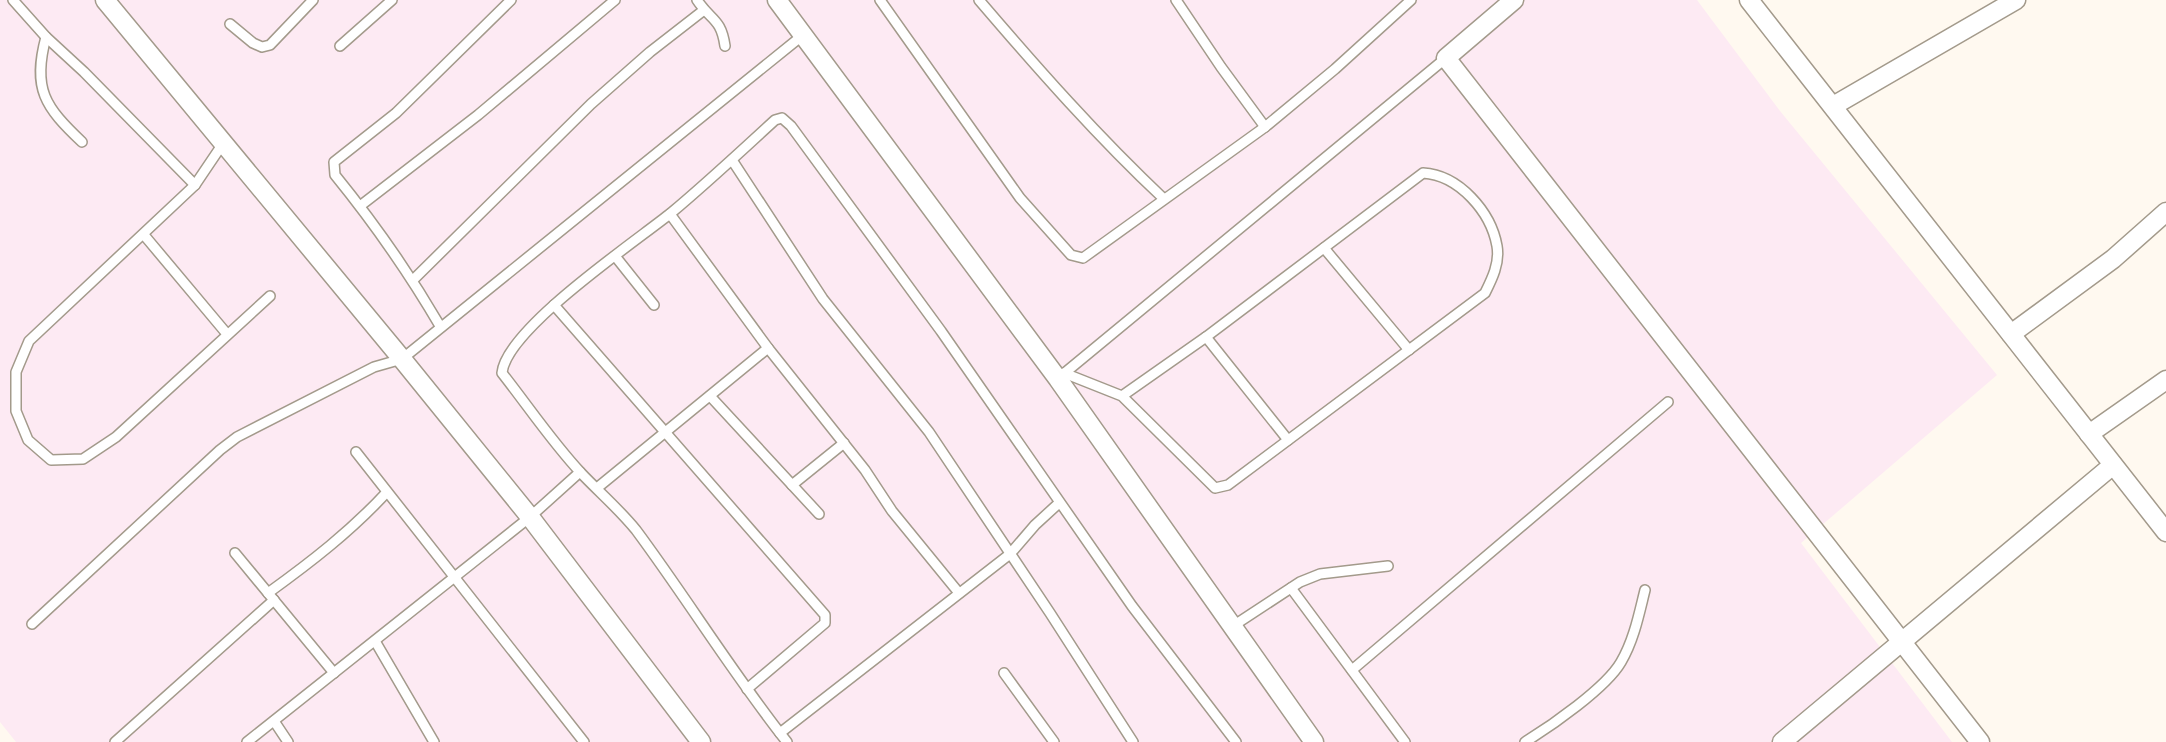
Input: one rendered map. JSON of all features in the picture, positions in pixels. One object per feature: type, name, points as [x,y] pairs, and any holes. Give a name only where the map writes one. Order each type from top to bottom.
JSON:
[{"type":"street","points":[[105,0],[530,517],[701,742]]},
{"type":"street","points":[[778,0],[1061,376],[1314,742]]},
{"type":"street","points":[[1514,0],[1446,58],[1980,742]]},
{"type":"street","points":[[1749,0],[2166,532]]},
{"type":"street","points":[[1833,106],[2016,0]]},
{"type":"street","points":[[2011,334],[2113,259],[2166,212]]},
{"type":"street","points":[[2089,434],[2166,380]]},
{"type":"street","points":[[1782,742],[2113,465]]},
{"type":"lane","points":[[13,0],[46,37],[195,185]]},
{"type":"lane","points":[[230,24],[254,43],[262,47],[270,45],[313,0]]},
{"type":"lane","points":[[340,46],[392,0]]},
{"type":"lane","points":[[440,326],[414,280],[335,175],[334,162],[396,113],[511,0]]},
{"type":"lane","points":[[360,206],[478,115],[615,0]]},
{"type":"lane","points":[[698,0],[704,10],[717,19],[725,46]]},
{"type":"lane","points":[[880,0],[1020,198],[1071,255],[1083,258],[1265,127],[1335,69],[1411,0]]},
{"type":"lane","points":[[979,0],[1062,97],[1164,200]]},
{"type":"lane","points":[[1176,0],[1265,127]]},
{"type":"lane","points":[[414,280],[591,104],[650,52],[704,10]]},
{"type":"lane","points":[[32,624],[237,437],[374,366],[402,359],[803,35]]},
{"type":"lane","points":[[46,37],[39,62],[44,95],[56,117],[82,142]]},
{"type":"lane","points":[[1061,376],[1446,58]]},
{"type":"lane","points":[[787,742],[636,531],[580,472],[502,373],[503,364],[515,347],[554,305],[670,214],[775,120],[782,118],[791,126],[941,331],[1132,606],[1236,742]]},
{"type":"lane","points":[[224,142],[195,185],[29,341],[16,372],[16,411],[27,440],[51,460],[83,459],[116,437],[270,296]]},
{"type":"lane","points":[[732,160],[822,299],[929,432],[1133,742]]},
{"type":"lane","points":[[1061,376],[1122,396],[1215,488],[1228,485],[1485,293],[1496,272],[1498,247],[1480,206],[1455,184],[1436,174],[1423,173],[1206,337],[1122,396]]},
{"type":"lane","points":[[670,214],[768,348],[865,470],[892,511],[960,593]]},
{"type":"lane","points":[[144,235],[227,334]]},
{"type":"lane","points":[[1324,248],[1409,350]]},
{"type":"lane","points":[[615,256],[654,305]]},
{"type":"lane","points":[[554,305],[825,615],[825,623],[747,689]]},
{"type":"lane","points":[[1206,337],[1289,440]]},
{"type":"lane","points":[[597,488],[768,348]]},
{"type":"lane","points":[[710,396],[819,514]]},
{"type":"lane","points":[[1352,670],[1668,402]]},
{"type":"lane","points":[[792,485],[844,443]]},
{"type":"lane","points":[[356,452],[584,742]]},
{"type":"lane","points":[[247,742],[530,517],[580,472]]},
{"type":"lane","points":[[115,742],[271,597],[366,515],[387,492]]},
{"type":"lane","points":[[780,733],[1010,554],[1028,532],[1059,503]]},
{"type":"lane","points":[[235,553],[334,673]]},
{"type":"lane","points":[[1233,626],[1291,588],[1320,574],[1388,566]]},
{"type":"lane","points":[[1291,588],[1405,742]]},
{"type":"lane","points":[[1525,742],[1603,685],[1621,663],[1633,635],[1645,590]]},
{"type":"lane","points":[[375,640],[433,742]]},
{"type":"lane","points":[[1003,673],[1054,742]]},
{"type":"lane","points":[[274,721],[288,742]]},
{"type":"shaded area","points":[[0,0],[1697,0],[1780,111],[1997,375],[1801,543],[1952,742],[16,742],[0,722]]}]
